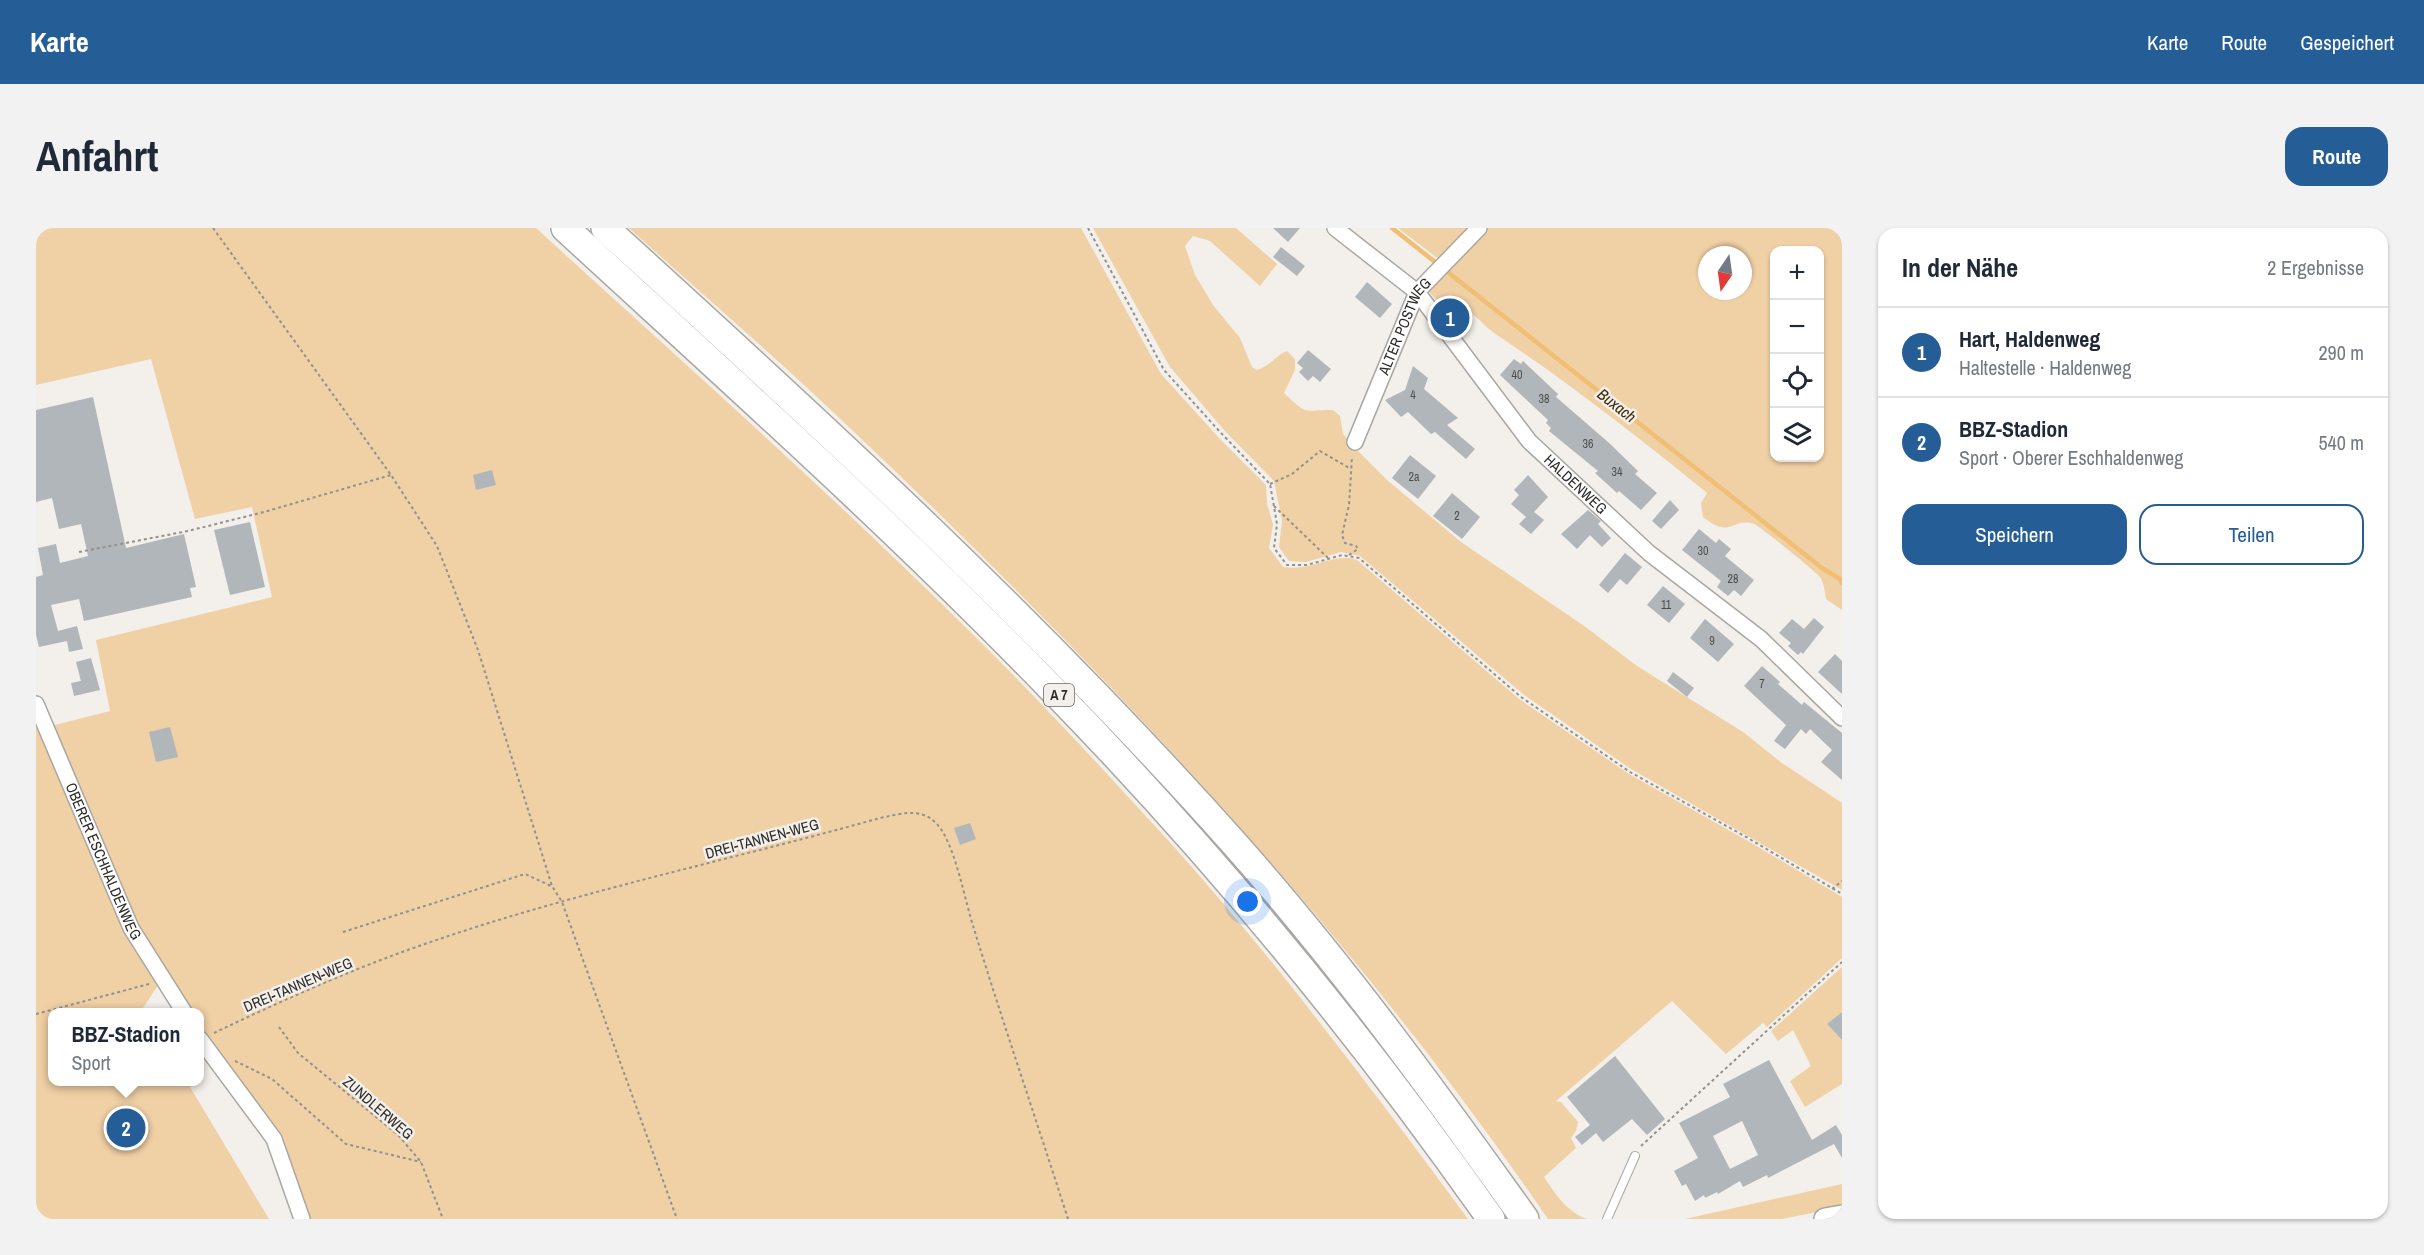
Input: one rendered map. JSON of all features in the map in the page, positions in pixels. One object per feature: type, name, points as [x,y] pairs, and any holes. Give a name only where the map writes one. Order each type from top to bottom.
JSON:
[{"type":"highway","name":"A 7","points":[[565,228],[874,513],[986,622],[1115,755],[1218,869],[1322,992],[1415,1113],[1491,1219]]},
{"type":"highway","name":"A 7","points":[[605,228],[850,452],[968,565],[1129,730],[1233,842],[1330,958],[1439,1097],[1525,1219]]},
{"type":"main road","points":[[1825,1219],[1842,1216]]},
{"type":"street","name":"HALDENWEG","points":[[1335,228],[1417,292],[1528,441],[1649,553],[1761,639],[1842,718]]},
{"type":"street","name":"ALTER POSTWEG","points":[[1355,442],[1417,292],[1479,228]]},
{"type":"street","name":"OBERER ESCHHALDENWEG","points":[[36,704],[131,928],[181,1008]]},
{"type":"street","points":[[204,1044],[273,1139],[302,1219]]},
{"type":"lane","points":[[1607,1219],[1635,1156]]},
{"type":"path","points":[[213,228],[391,475],[436,546],[478,650],[552,886],[562,902],[677,1219]]},
{"type":"path","points":[[1088,228],[1164,370],[1270,484],[1277,524],[1275,548],[1287,565],[1307,565],[1342,555],[1359,558],[1539,710],[1630,772],[1842,894]]},
{"type":"path","points":[[1349,555],[1358,549],[1356,546],[1345,543],[1342,535],[1349,505],[1355,442]]},
{"type":"path","points":[[1270,484],[1292,474],[1320,451],[1351,470]]},
{"type":"path","points":[[79,552],[210,525],[391,475]]},
{"type":"path","points":[[1272,504],[1329,559]]},
{"type":"path","name":"DREI-TANNEN-WEG","points":[[204,1037],[267,1008],[419,946],[562,902],[880,818],[912,812],[930,818],[943,831],[947,839],[977,940],[1068,1219]]},
{"type":"path","points":[[343,932],[525,874],[552,886]]},
{"type":"path","points":[[1832,889],[1842,881]]},
{"type":"path","points":[[1635,1156],[1639,1148],[1842,962]]},
{"type":"path","points":[[60,1008],[132,990],[162,978]]},
{"type":"path","name":"ZUNDLERWEG","points":[[279,1027],[298,1053],[398,1135],[421,1162],[443,1219]]},
{"type":"path","points":[[234,1061],[272,1079],[346,1144],[421,1162]]},
{"type":"shaded area","points":[[36,228],[536,228],[851,516],[982,643],[1066,730],[1175,848],[1252,938],[1362,1077],[1468,1219],[298,1219],[269,1140],[204,1051],[204,1008],[177,1008],[160,982],[143,1008],[48,1008],[48,1086],[189,1086],[269,1219],[36,1219],[36,704],[47,727],[110,711],[96,640],[272,597],[252,507],[195,519],[151,359],[36,385]]},
{"type":"shaded area","points":[[629,228],[1081,228],[1161,374],[1220,439],[1266,485],[1267,504],[1273,524],[1269,548],[1283,567],[1303,567],[1340,558],[1357,560],[1519,699],[1629,774],[1842,897],[1842,958],[1767,1027],[1763,1023],[1726,1054],[1672,1001],[1556,1101],[1561,1102],[1578,1122],[1571,1138],[1576,1148],[1544,1177],[1567,1207],[1587,1219],[1548,1219],[1471,1111],[1391,1007],[1307,905],[1131,709],[946,520],[769,353]]},
{"type":"shaded area","points":[[1093,228],[1236,228],[1277,264],[1260,286],[1210,241],[1193,236],[1185,246],[1195,275],[1213,305],[1240,338],[1252,367],[1257,370],[1287,351],[1295,359],[1295,370],[1284,393],[1306,410],[1333,410],[1340,416],[1343,434],[1360,453],[1387,480],[1461,542],[1587,628],[1637,666],[1743,732],[1782,763],[1842,803],[1842,890],[1631,769],[1523,694],[1360,556],[1341,552],[1306,562],[1289,561],[1279,547],[1282,521],[1274,481],[1225,431],[1170,367]]},
{"type":"shaded area","points":[[1398,228],[1471,228],[1440,260]]},
{"type":"shaded area","points":[[1488,228],[1842,228],[1842,610],[1826,599],[1820,577],[1776,540],[1754,524],[1740,523],[1731,527],[1720,527],[1703,517],[1701,503],[1707,493],[1602,410],[1494,333],[1461,304],[1449,299],[1437,300],[1430,293],[1430,288]]},
{"type":"shaded area","points":[[1842,967],[1842,1012],[1827,1024],[1842,1040],[1842,1084],[1805,1107],[1790,1081],[1811,1066],[1793,1030],[1778,1041],[1771,1031]]},
{"type":"shaded area","points":[[1842,1184],[1842,1207],[1782,1219],[1685,1219]]},
{"type":"building","points":[[1273,228],[1300,228],[1288,242]]},
{"type":"building","points":[[1281,247],[1305,266],[1297,276],[1273,257]]},
{"type":"building","points":[[1367,282],[1392,304],[1380,318],[1355,297]]},
{"type":"building","points":[[1308,350],[1331,369],[1320,382],[1313,376],[1308,381],[1299,372],[1303,368],[1297,363]]},
{"type":"building","points":[[1514,359],[1521,364],[1523,361],[1558,394],[1556,397],[1608,442],[1638,471],[1635,474],[1657,493],[1641,510],[1619,491],[1617,493],[1595,473],[1598,471],[1549,431],[1551,428],[1546,423],[1548,420],[1500,375]]},
{"type":"building","points":[[1413,366],[1428,378],[1424,389],[1458,418],[1447,425],[1475,449],[1466,459],[1435,432],[1431,434],[1408,412],[1401,417],[1385,400],[1405,390]]},
{"type":"building","points":[[93,397],[126,548],[184,534],[196,587],[190,588],[192,597],[84,621],[79,599],[51,605],[58,631],[77,626],[83,649],[69,652],[67,641],[39,647],[36,635],[36,577],[43,575],[38,548],[56,544],[60,563],[88,556],[81,524],[59,529],[52,498],[36,502],[36,410]]},
{"type":"building","points":[[1410,455],[1436,476],[1418,499],[1392,478]]},
{"type":"building","points":[[492,470],[496,485],[476,490],[473,475]]},
{"type":"building","points":[[1528,475],[1548,497],[1534,512],[1544,520],[1531,534],[1519,524],[1526,517],[1511,504],[1519,495],[1514,490]]},
{"type":"building","points":[[1452,493],[1480,517],[1462,539],[1433,516]]},
{"type":"building","points":[[1670,500],[1679,510],[1661,529],[1652,521]]},
{"type":"building","points":[[1588,510],[1601,521],[1598,524],[1611,538],[1602,547],[1590,535],[1577,549],[1561,534]]},
{"type":"building","points":[[250,522],[265,587],[230,595],[214,530]]},
{"type":"building","points":[[1699,529],[1716,543],[1719,539],[1731,549],[1725,556],[1754,580],[1741,596],[1734,590],[1728,596],[1717,587],[1721,581],[1682,550]]},
{"type":"building","points":[[1625,553],[1642,567],[1627,585],[1620,579],[1608,593],[1599,585]]},
{"type":"building","points":[[1663,586],[1685,604],[1669,623],[1647,605]]},
{"type":"building","points":[[1814,618],[1824,627],[1803,654],[1801,652],[1798,655],[1788,646],[1791,643],[1779,633],[1792,619],[1804,629]]},
{"type":"building","points":[[1705,619],[1734,644],[1718,662],[1690,638]]},
{"type":"building","points":[[1835,654],[1842,661],[1842,694],[1818,672]]},
{"type":"building","points":[[91,658],[100,690],[74,696],[71,683],[81,681],[76,662]]},
{"type":"building","points":[[1762,666],[1802,705],[1804,702],[1842,733],[1842,780],[1821,762],[1832,750],[1810,729],[1806,734],[1801,729],[1785,749],[1774,741],[1786,725],[1744,686]]},
{"type":"building","points":[[1673,672],[1694,688],[1687,697],[1667,681]]},
{"type":"building","points":[[170,727],[178,757],[156,762],[149,732]]},
{"type":"building","points":[[970,823],[976,839],[960,845],[954,828]]},
{"type":"building","points":[[1842,1012],[1842,1040],[1827,1024]]},
{"type":"building","points":[[1615,1056],[1665,1119],[1647,1135],[1632,1119],[1603,1142],[1596,1133],[1582,1145],[1575,1137],[1590,1125],[1567,1097]]},
{"type":"building","points":[[1769,1060],[1812,1140],[1836,1125],[1842,1135],[1842,1158],[1834,1144],[1768,1178],[1767,1175],[1743,1187],[1740,1181],[1718,1194],[1717,1192],[1705,1198],[1704,1195],[1695,1201],[1686,1184],[1682,1186],[1674,1171],[1698,1158],[1679,1123],[1730,1097],[1723,1084]],"holes":[[[1742,1121],[1758,1155],[1730,1169],[1713,1136]]]},
{"type":"waterway","name":"Buxach","points":[[1392,228],[1822,568],[1840,579],[1842,583]]},
{"type":"place","name":"Hart, Haldenweg","points":[[1450,318]]},
{"type":"place","name":"BBZ-Stadion","points":[[126,1128]]}]
